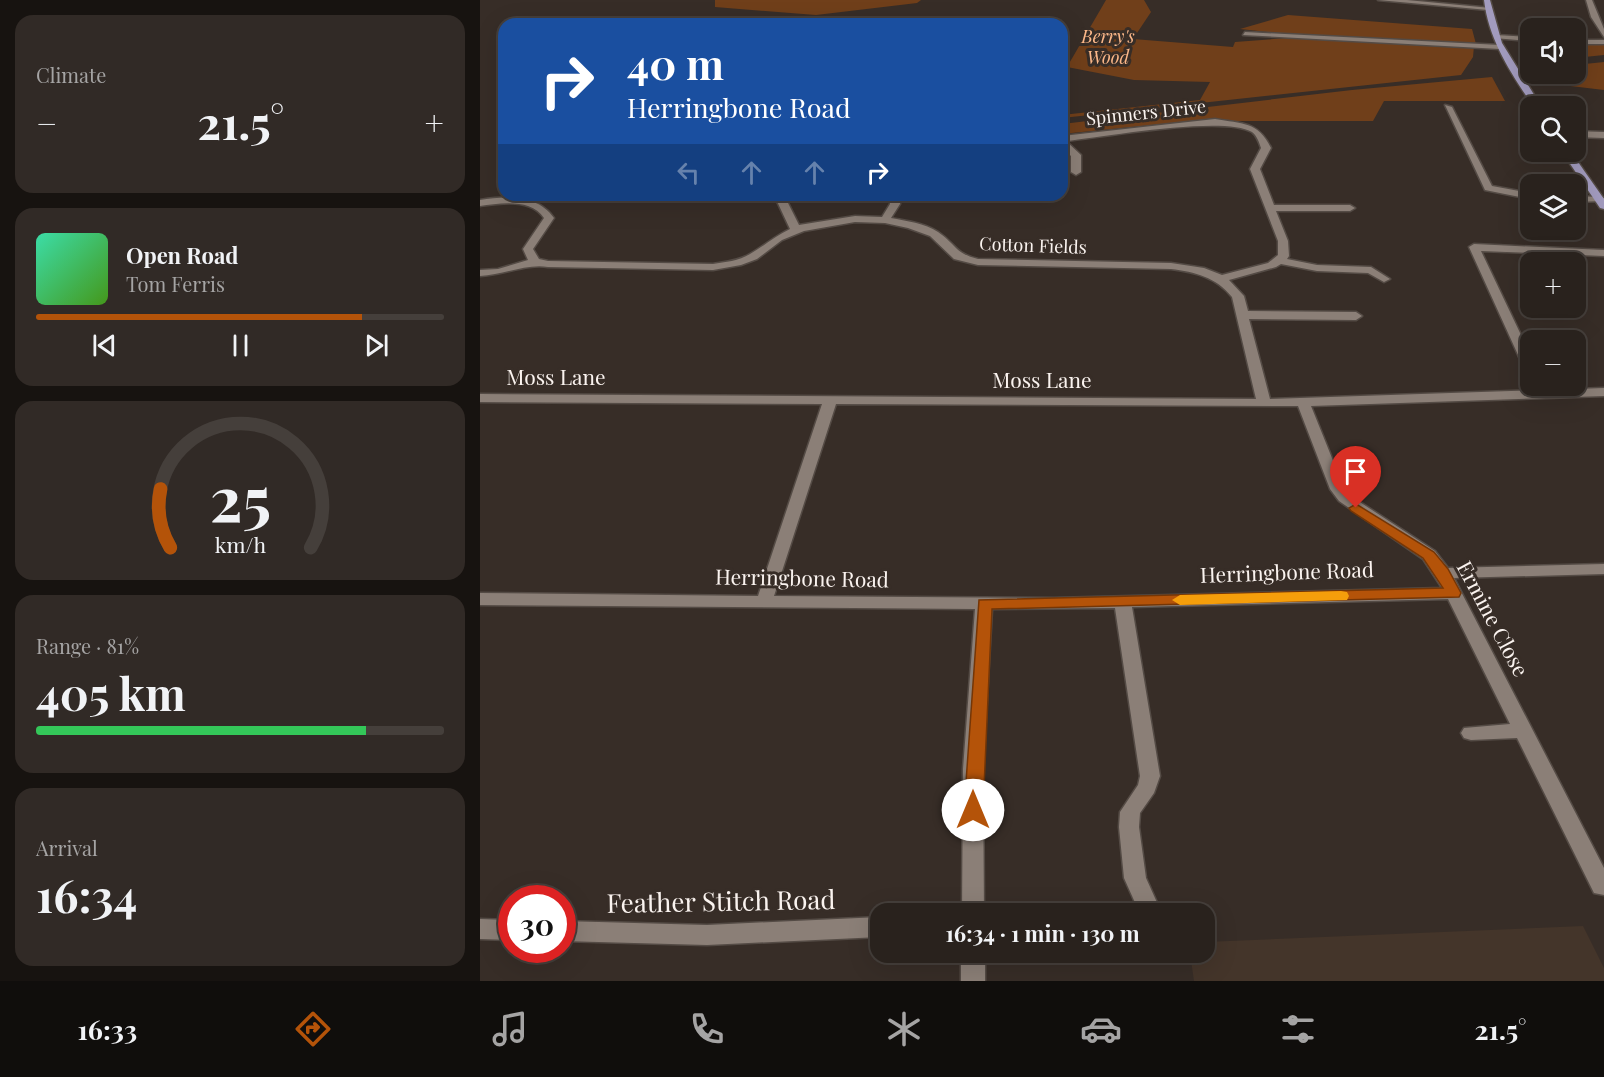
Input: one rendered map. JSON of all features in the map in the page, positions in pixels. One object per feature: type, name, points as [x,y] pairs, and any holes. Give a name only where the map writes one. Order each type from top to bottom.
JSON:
[{"type":"main road","points":[[1487,4],[1500,47],[1530,96]]},
{"type":"main road","points":[[1575,162],[1602,203]]},
{"type":"street","points":[[1381,0],[1487,4]]},
{"type":"street","points":[[1590,0],[1594,17],[1604,34]]},
{"type":"street","points":[[1245,34],[1500,47]]},
{"type":"street","points":[[1496,37],[1520,38]]},
{"type":"street","points":[[1586,42],[1604,42]]},
{"type":"street","points":[[1448,107],[1488,188],[1520,195]]},
{"type":"street","name":"Spinners Drive","points":[[1068,140],[1194,123],[1226,123],[1253,129],[1260,135],[1266,148],[1255,170],[1283,241],[1284,256],[1278,260]]},
{"type":"street","points":[[1586,134],[1604,135]]},
{"type":"street","name":"Spinners Drive","points":[[1068,147],[1076,155],[1076,172]]},
{"type":"street","points":[[781,201],[796,231]]},
{"type":"street","points":[[885,220],[896,201]]},
{"type":"street","points":[[1586,201],[1602,203]]},
{"type":"street","points":[[480,203],[533,204],[547,212],[549,218],[528,249],[529,255],[535,261],[499,272],[480,273]]},
{"type":"street","points":[[1270,208],[1350,208]]},
{"type":"street","name":"Cotton Fields","points":[[535,261],[565,266],[713,267],[737,263],[753,257],[778,238],[796,231],[855,219],[885,220],[911,225],[933,234],[958,257],[978,262],[1171,266],[1195,269],[1221,279]]},
{"type":"street","points":[[1520,346],[1474,247],[1604,253]]},
{"type":"street","points":[[1221,279],[1272,265],[1278,260],[1317,268],[1371,270],[1384,279]]},
{"type":"street","points":[[1221,279],[1230,285],[1238,296],[1264,403]]},
{"type":"street","points":[[1242,315],[1356,316]]},
{"type":"street","name":"Moss Lane","points":[[480,398],[1264,403],[1520,391]]},
{"type":"street","name":"Moss Lane","points":[[1586,391],[1604,392]]},
{"type":"street","points":[[764,602],[830,401]]},
{"type":"street","name":"Ermine Close","points":[[1303,402],[1337,489],[1344,498],[1429,555],[1443,573],[1602,886]]},
{"type":"street","points":[[1443,573],[1604,568]]},
{"type":"street","name":"Herringbone Road","points":[[480,599],[984,604],[1453,593]]},
{"type":"street","points":[[1123,602],[1149,776],[1147,787],[1130,812],[1129,826],[1135,878],[1147,903]]},
{"type":"street","points":[[973,903],[973,769],[984,604]]},
{"type":"street","points":[[1471,733],[1524,730]]},
{"type":"street","name":"Feather Stitch Road","points":[[576,932],[707,935],[870,927]]},
{"type":"street","points":[[480,929],[498,930]]},
{"type":"street","points":[[973,963],[973,981]]},
{"type":"shaded area","points":[[1583,926],[1604,968],[1604,981],[1194,981],[1191,963],[1215,963],[1215,942]]},
{"type":"green space","points":[[715,0],[921,0],[917,3],[816,15],[715,7]]},
{"type":"green space","name":"Berry's Wood","points":[[1106,0],[1144,0],[1151,12],[1133,39],[1233,47],[1235,42],[1288,38],[1474,46],[1473,57],[1461,75],[1068,117],[1068,114],[1200,100],[1210,82],[1134,80],[1068,67]]},
{"type":"green space","points":[[1288,15],[1472,29],[1476,44],[1286,34],[1240,29]]},
{"type":"green space","points":[[1586,43],[1604,43],[1604,55],[1586,57]]},
{"type":"green space","points":[[1604,62],[1604,90],[1553,84],[1586,84],[1586,64]]},
{"type":"green space","points":[[1492,77],[1505,101],[1384,101],[1373,121],[1191,121],[1068,133],[1068,123],[1352,90]]},
{"type":"slow traffic","points":[[1180,600],[1341,596]]},
{"type":"route","points":[[973,810],[973,769],[984,604],[1453,593],[1443,573],[1429,555],[1356,508]]}]
